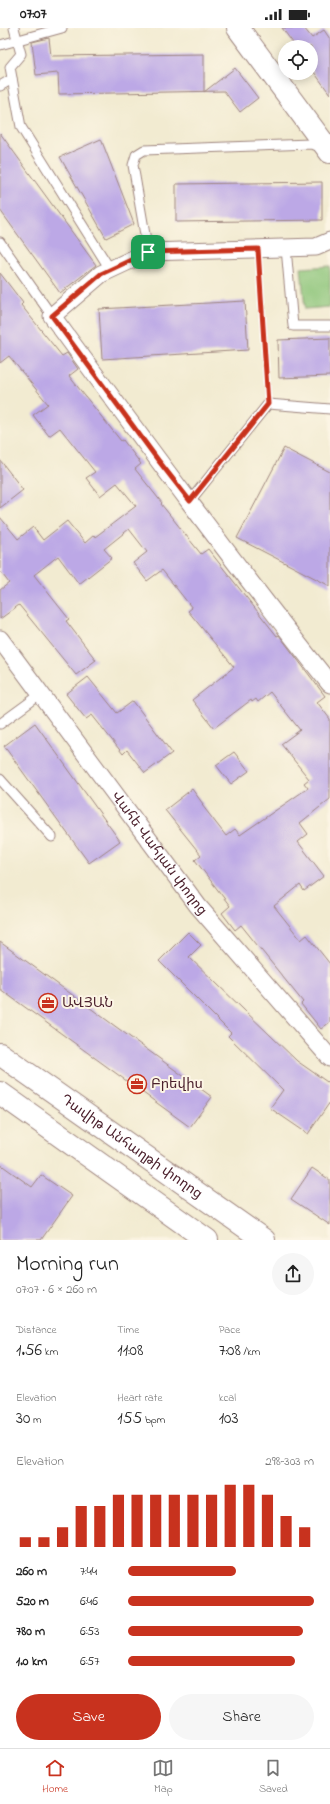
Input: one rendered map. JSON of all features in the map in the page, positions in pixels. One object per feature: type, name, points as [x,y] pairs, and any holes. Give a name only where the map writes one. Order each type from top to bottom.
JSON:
[{"type":"main road","points":[[238,28],[329,151]]},
{"type":"main road","name":"Դավիթ Անհաղթի փողոց","points":[[0,1054],[264,1240]]},
{"type":"main road","points":[[0,1093],[207,1240]]},
{"type":"street","points":[[330,240],[316,247],[148,252],[101,274],[52,316],[276,617],[330,684]]},
{"type":"street","name":"Վահե Վահյան փողոց","points":[[0,639],[198,906],[330,1058]]},
{"type":"lane","points":[[14,28],[21,54],[10,67],[21,127],[110,269]]},
{"type":"lane","points":[[0,45],[62,28]]},
{"type":"lane","points":[[0,86],[12,79]]},
{"type":"lane","points":[[148,252],[132,165],[136,155],[144,150],[310,144],[329,151]]},
{"type":"lane","points":[[0,242],[52,316]]},
{"type":"lane","points":[[286,248],[293,326],[330,326]]},
{"type":"lane","points":[[190,501],[268,404],[330,409]]},
{"type":"lane","points":[[0,724],[41,694]]},
{"type":"lane","points":[[0,779],[52,837]]},
{"type":"path","points":[[258,249],[268,404]]},
{"type":"green space","points":[[330,266],[330,307],[305,309],[301,268]]},
{"type":"building","points":[[282,28],[304,28],[312,38],[324,30],[330,39],[330,94],[318,78],[318,40],[291,40]]},
{"type":"building","points":[[49,38],[51,56],[204,54],[204,91],[59,94],[58,73],[36,75],[32,42]]},
{"type":"building","points":[[235,68],[258,98],[240,112],[224,91],[205,91]]},
{"type":"building","points":[[0,133],[96,265],[60,293],[0,210]]},
{"type":"building","points":[[101,139],[134,224],[106,238],[60,157]]},
{"type":"building","points":[[322,182],[322,220],[176,222],[176,184]]},
{"type":"building","points":[[0,273],[23,303],[21,305],[62,356],[67,353],[78,369],[69,376],[121,441],[123,440],[141,464],[135,469],[162,503],[161,504],[201,554],[208,549],[277,636],[279,635],[325,696],[317,702],[330,719],[330,799],[300,823],[308,834],[298,842],[324,876],[304,891],[300,885],[274,906],[301,940],[307,935],[330,964],[330,1022],[321,1029],[301,1004],[303,1002],[241,925],[235,930],[222,913],[230,906],[195,860],[201,855],[165,810],[192,789],[203,804],[202,805],[226,836],[235,829],[240,835],[308,788],[304,783],[309,779],[281,744],[300,730],[270,692],[258,702],[256,699],[252,702],[251,700],[214,728],[192,700],[234,667],[188,611],[192,608],[162,570],[147,581],[133,563],[147,552],[129,529],[104,549],[112,558],[79,584],[58,556],[34,575],[69,619],[66,621],[96,660],[76,675],[19,605],[0,619],[0,590],[9,583],[0,571],[0,517],[18,539],[33,527],[43,540],[67,521],[85,543],[136,506],[117,483],[100,496],[86,478],[95,472],[60,428],[49,436],[33,415],[48,404],[9,356],[0,363]]},
{"type":"building","points":[[245,301],[248,350],[102,359],[99,309]]},
{"type":"building","points":[[330,338],[330,376],[279,378],[278,340]]},
{"type":"building","points":[[284,448],[330,472],[330,586],[237,538]]},
{"type":"building","points":[[0,460],[23,490],[0,508]]},
{"type":"building","points":[[88,677],[117,713],[133,701],[172,753],[145,773],[127,750],[123,754],[92,715],[86,719],[66,694]]},
{"type":"building","points":[[35,723],[120,841],[89,863],[4,746]]},
{"type":"building","points":[[234,752],[249,771],[231,784],[216,765]]},
{"type":"building","points":[[188,932],[201,945],[189,957],[297,1061],[330,1084],[330,1102],[308,1134],[270,1108],[283,1090],[228,1036],[231,1033],[159,961]]},
{"type":"building","points":[[0,942],[212,1097],[190,1127],[0,989]]},
{"type":"building","points":[[0,1164],[32,1187],[41,1175],[72,1196],[41,1240],[0,1240]]},
{"type":"building","points":[[312,1168],[330,1180],[330,1225],[291,1199]]},
{"type":"place","name":"ԱՎՅԱՆ","points":[[48,1003]]},
{"type":"place","name":"Բրեվիս","points":[[137,1084]]},
{"type":"route","points":[[258,249],[268,404],[190,501],[52,316],[101,274],[148,252],[258,249]]}]
